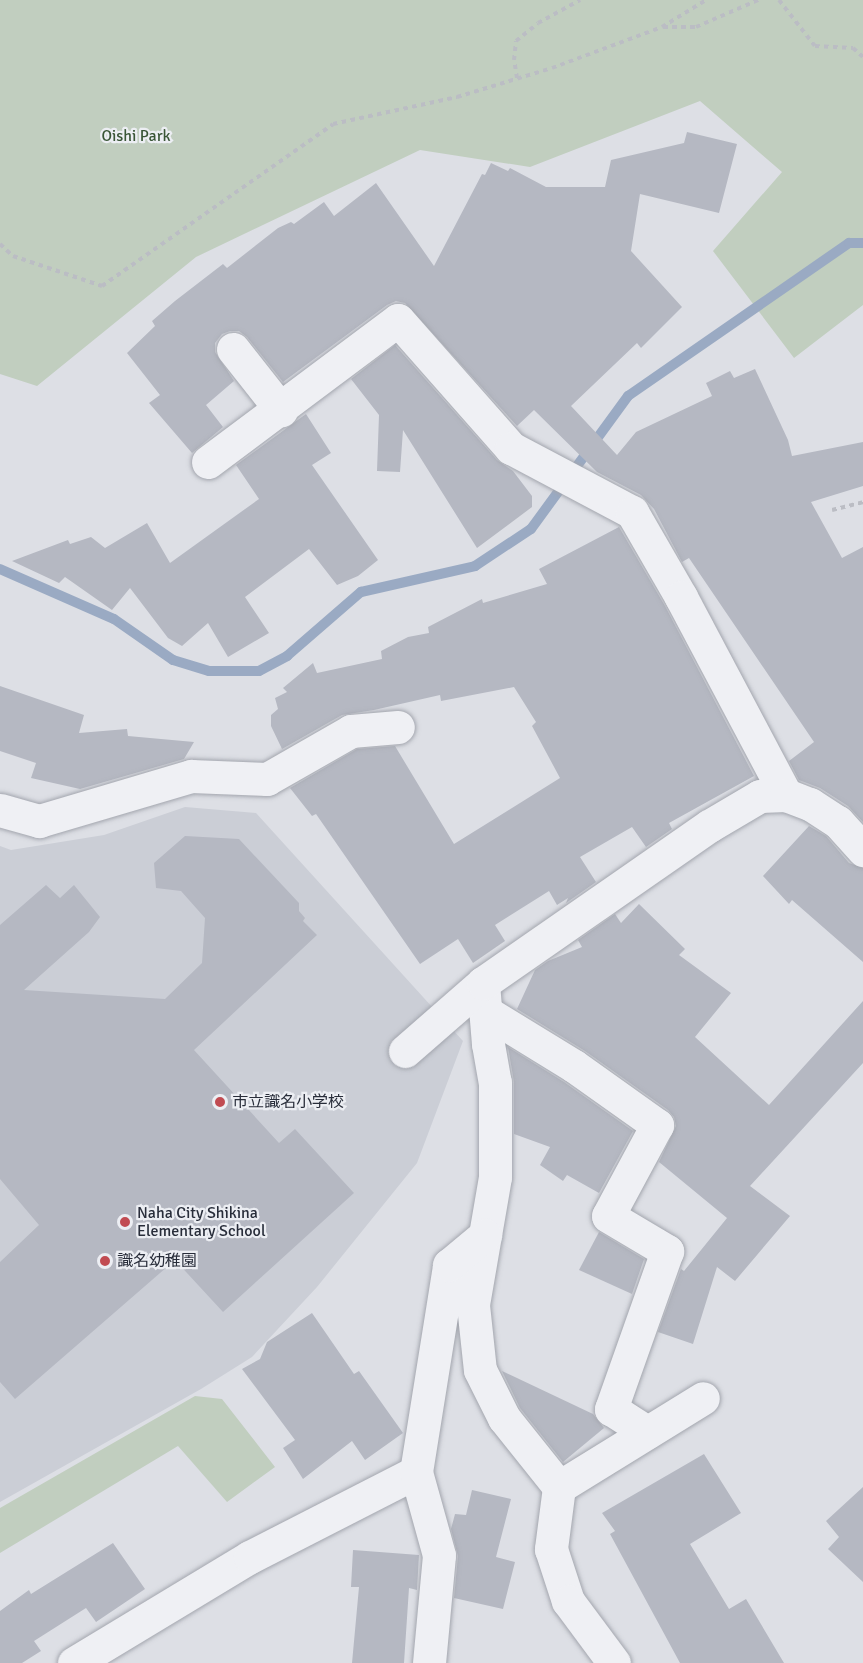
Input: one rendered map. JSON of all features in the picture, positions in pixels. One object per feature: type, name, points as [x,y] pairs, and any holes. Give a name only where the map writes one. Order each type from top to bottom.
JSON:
[{"type":"street","points":[[208,462],[281,410],[398,320],[511,448],[632,512],[681,597],[786,795]]},
{"type":"street","points":[[233,349],[281,410]]},
{"type":"street","points":[[0,810],[39,821],[191,776],[267,779],[351,731],[398,727]]},
{"type":"street","points":[[405,1050],[484,997],[710,826],[759,796],[786,795],[810,804],[838,822],[863,850]]},
{"type":"street","points":[[484,997],[495,1082],[495,1177],[473,1305],[480,1370],[504,1418],[559,1487],[551,1549],[568,1601],[614,1663]]},
{"type":"street","points":[[484,997],[574,1066],[657,1125],[608,1216],[667,1251],[611,1409],[647,1432]]},
{"type":"street","points":[[429,1663],[439,1555],[416,1472],[449,1265],[485,1235]]},
{"type":"street","points":[[559,1487],[703,1398]]},
{"type":"street","points":[[74,1663],[250,1557],[416,1472]]},
{"type":"path","points":[[517,78],[514,60],[516,41],[538,23],[580,0]]},
{"type":"path","points":[[0,244],[13,256],[102,286],[333,123],[457,97],[517,78],[662,27],[706,0]]},
{"type":"path","points":[[662,27],[696,27],[758,0]]},
{"type":"path","points":[[779,0],[815,46],[853,48],[863,57]]},
{"type":"path","points":[[832,510],[863,502]]},
{"type":"shaded area","name":"市立識名小学校","points":[[185,807],[256,813],[463,1041],[417,1163],[317,1287],[252,1357],[201,1389],[0,1502],[0,846],[11,850],[104,835]]},
{"type":"green space","name":"Oishi Park","points":[[0,0],[863,0],[863,305],[794,358],[713,251],[782,172],[700,101],[530,167],[420,150],[196,257],[37,386],[0,374]]},
{"type":"green space","points":[[195,1396],[222,1399],[275,1467],[227,1502],[178,1446],[0,1553],[0,1508]]},
{"type":"building","points":[[687,132],[737,144],[719,213],[640,194],[631,251],[682,307],[641,348],[637,343],[571,406],[617,455],[636,432],[712,396],[706,383],[730,371],[734,378],[755,369],[788,440],[792,456],[863,442],[863,486],[811,502],[842,558],[863,547],[863,822],[848,806],[820,788],[799,780],[789,761],[814,742],[689,558],[682,562],[654,509],[641,495],[597,472],[534,410],[517,426],[405,303],[396,301],[387,305],[283,382],[247,337],[239,331],[222,334],[215,343],[215,352],[234,381],[206,405],[223,427],[192,453],[149,403],[160,395],[127,353],[155,326],[152,321],[223,264],[227,268],[278,228],[291,222],[294,224],[324,202],[334,216],[376,183],[434,266],[482,174],[485,175],[491,163],[508,171],[510,168],[546,187],[605,187],[611,160],[684,143]]},
{"type":"building","points":[[395,345],[497,460],[513,471],[532,496],[532,507],[477,548],[403,430],[400,472],[377,471],[379,415],[351,379]]},
{"type":"building","points":[[306,414],[331,453],[312,465],[378,560],[358,576],[337,585],[309,549],[245,597],[269,633],[228,657],[208,623],[182,646],[168,638],[130,588],[112,610],[65,577],[59,583],[12,561],[68,540],[70,544],[91,537],[105,548],[147,523],[170,563],[259,499],[236,465]]},
{"type":"building","points":[[619,527],[665,606],[754,776],[669,823],[672,829],[646,847],[632,827],[580,857],[596,882],[566,903],[568,898],[557,905],[549,891],[495,925],[505,941],[473,963],[458,939],[420,964],[316,814],[312,816],[290,788],[357,749],[395,746],[454,844],[560,778],[532,726],[536,722],[514,687],[441,701],[440,695],[342,715],[282,749],[271,726],[271,715],[278,709],[275,698],[287,692],[283,688],[313,663],[317,673],[382,659],[381,651],[408,637],[429,633],[428,627],[482,599],[483,603],[547,584],[539,569]]},
{"type":"building","points":[[0,686],[84,715],[79,733],[127,729],[128,736],[194,742],[184,759],[80,789],[31,778],[36,763],[0,751]]},
{"type":"building","points":[[809,826],[826,836],[849,863],[863,868],[863,962],[792,900],[789,904],[763,876]]},
{"type":"building","points":[[185,836],[239,839],[299,903],[299,911],[305,918],[303,921],[317,935],[194,1050],[279,1143],[295,1129],[354,1193],[223,1312],[175,1260],[15,1399],[0,1382],[0,1262],[39,1225],[0,1179],[0,925],[46,885],[60,898],[74,885],[100,917],[89,932],[24,990],[165,999],[202,963],[205,918],[181,891],[156,888],[154,863]]},
{"type":"building","points":[[639,904],[685,949],[679,955],[731,993],[695,1037],[769,1105],[863,1001],[863,1063],[750,1186],[790,1216],[735,1281],[717,1267],[693,1344],[658,1332],[681,1269],[684,1271],[727,1218],[659,1162],[676,1126],[674,1117],[668,1110],[585,1051],[517,1009],[535,970],[548,961],[582,947],[578,940],[615,914],[621,923]]},
{"type":"building","points":[[508,1047],[564,1082],[633,1131],[599,1193],[567,1175],[563,1181],[540,1165],[550,1147],[514,1134],[514,1082]]},
{"type":"building","points":[[599,1232],[644,1259],[632,1294],[579,1270]]},
{"type":"building","points":[[312,1313],[354,1374],[359,1371],[403,1433],[365,1460],[352,1441],[303,1479],[283,1448],[295,1440],[242,1369],[260,1359],[267,1342]]},
{"type":"building","points":[[502,1371],[593,1414],[604,1428],[563,1462],[520,1408]]},
{"type":"building","points":[[704,1454],[741,1513],[690,1544],[729,1609],[746,1599],[784,1663],[680,1663],[610,1534],[615,1531],[602,1513]]},
{"type":"building","points":[[863,1487],[863,1582],[828,1549],[839,1537],[826,1521]]},
{"type":"building","points":[[472,1490],[511,1499],[496,1557],[515,1562],[503,1609],[454,1598],[458,1556],[451,1529],[455,1514],[466,1515]]},
{"type":"building","points":[[113,1543],[145,1589],[96,1622],[86,1608],[34,1641],[41,1651],[22,1663],[0,1663],[0,1611],[29,1590],[31,1594]]},
{"type":"building","points":[[353,1550],[419,1555],[417,1590],[409,1588],[404,1663],[352,1663],[359,1587],[351,1587]]},
{"type":"waterway","points":[[0,569],[114,619],[173,660],[209,671],[259,671],[287,656],[361,592],[475,566],[531,529],[628,396],[849,243],[863,243]]},
{"type":"place","name":"市立識名小学校","points":[[220,1102]]},
{"type":"place","name":"Naha City Shikina Elementary School","points":[[125,1222]]},
{"type":"place","name":"識名幼稚園","points":[[105,1261]]}]
